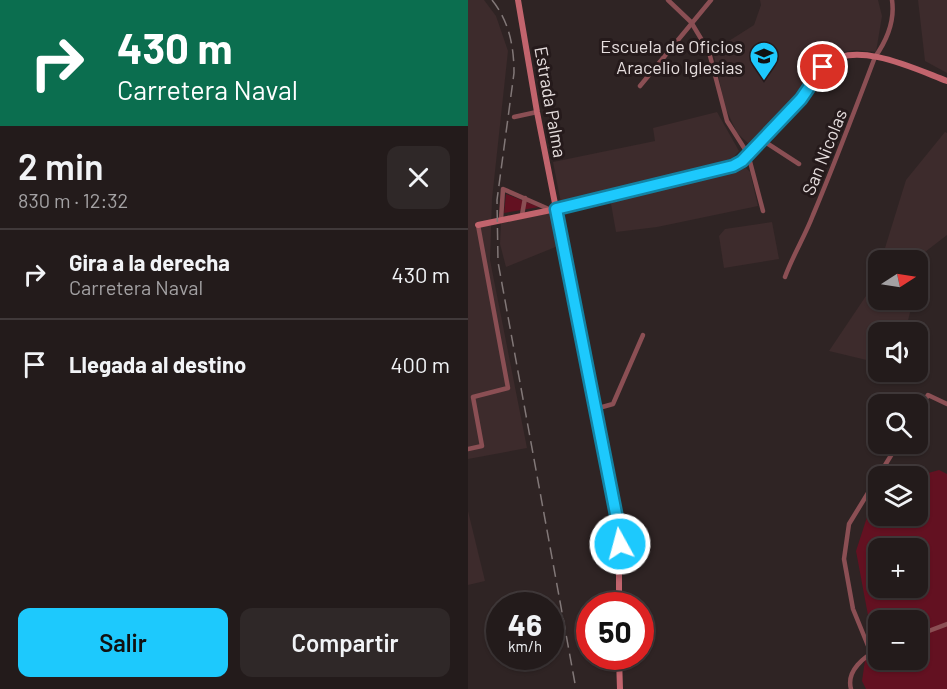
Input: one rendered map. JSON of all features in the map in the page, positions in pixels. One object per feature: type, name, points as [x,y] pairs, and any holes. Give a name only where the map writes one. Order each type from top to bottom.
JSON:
[{"type":"main road","name":"Estrada Palma","points":[[518,0],[554,209],[619,529],[619,592]]},
{"type":"main road","points":[[478,225],[733,166],[748,154],[801,99],[828,63],[849,56],[888,59],[947,81]]},
{"type":"main road","points":[[619,670],[620,689]]},
{"type":"street","points":[[668,0],[691,22],[709,52],[727,121],[748,154],[763,211]]},
{"type":"street","points":[[640,86],[711,0]]},
{"type":"street","name":"San Nicolas","points":[[785,278],[792,256],[809,226],[834,166],[875,57],[884,45],[891,21],[892,0]]},
{"type":"street","points":[[514,117],[537,112]]},
{"type":"street","points":[[762,140],[799,164]]},
{"type":"street","points":[[501,219],[503,189],[554,209]]},
{"type":"street","points":[[522,215],[525,198]]},
{"type":"street","points":[[468,449],[482,446],[473,397],[508,388],[478,225]]},
{"type":"street","points":[[595,409],[613,405],[643,334]]},
{"type":"street","points":[[928,395],[947,404]]},
{"type":"street","points":[[868,644],[853,609],[844,559],[849,524],[892,454]]},
{"type":"street","points":[[928,631],[947,624]]},
{"type":"street","points":[[851,689],[849,682],[857,664],[868,656]]},
{"type":"shaded area","points":[[468,0],[484,0],[496,16],[508,51],[492,199],[490,260],[527,448],[468,459]]},
{"type":"shaded area","name":"Escuela de Oficios Aracelio Iglesias","points":[[760,0],[878,0],[882,16],[876,52],[855,50],[838,53],[825,59],[791,104],[751,146],[737,133],[725,107],[713,51],[754,25],[761,5]]},
{"type":"shaded area","points":[[918,0],[947,0],[947,73],[925,61]]},
{"type":"shaded area","points":[[717,112],[739,151],[730,161],[561,203],[553,162],[655,141],[653,128]]},
{"type":"shaded area","points":[[945,132],[947,133],[947,235],[928,250],[884,250],[906,180]]},
{"type":"shaded area","points":[[746,168],[750,172],[758,206],[657,227],[616,232],[610,198]]},
{"type":"shaded area","points":[[506,194],[539,207],[504,213]]},
{"type":"shaded area","points":[[551,213],[558,246],[506,267],[500,244],[501,223]]},
{"type":"shaded area","points":[[772,222],[779,259],[724,268],[719,236],[725,229]]},
{"type":"shaded area","points":[[868,293],[868,310],[911,310],[908,322],[868,322],[868,360],[829,351]]},
{"type":"shaded area","points":[[939,470],[947,474],[947,689],[866,689],[862,681],[868,640],[868,670],[928,670],[928,610],[868,610],[868,615],[856,551],[868,514],[868,526],[928,526],[928,473]]},
{"type":"shaded area","points":[[468,511],[485,581],[468,585]]},
{"type":"railway","points":[[492,0],[503,16],[509,34],[514,73],[497,200],[498,262],[576,689]]},
{"type":"place","name":"Escuela de Oficios Aracelio Iglesias","points":[[764,82]]},
{"type":"route","points":[[620,544],[619,529],[556,209],[733,166],[742,161],[801,99],[823,67]]}]
